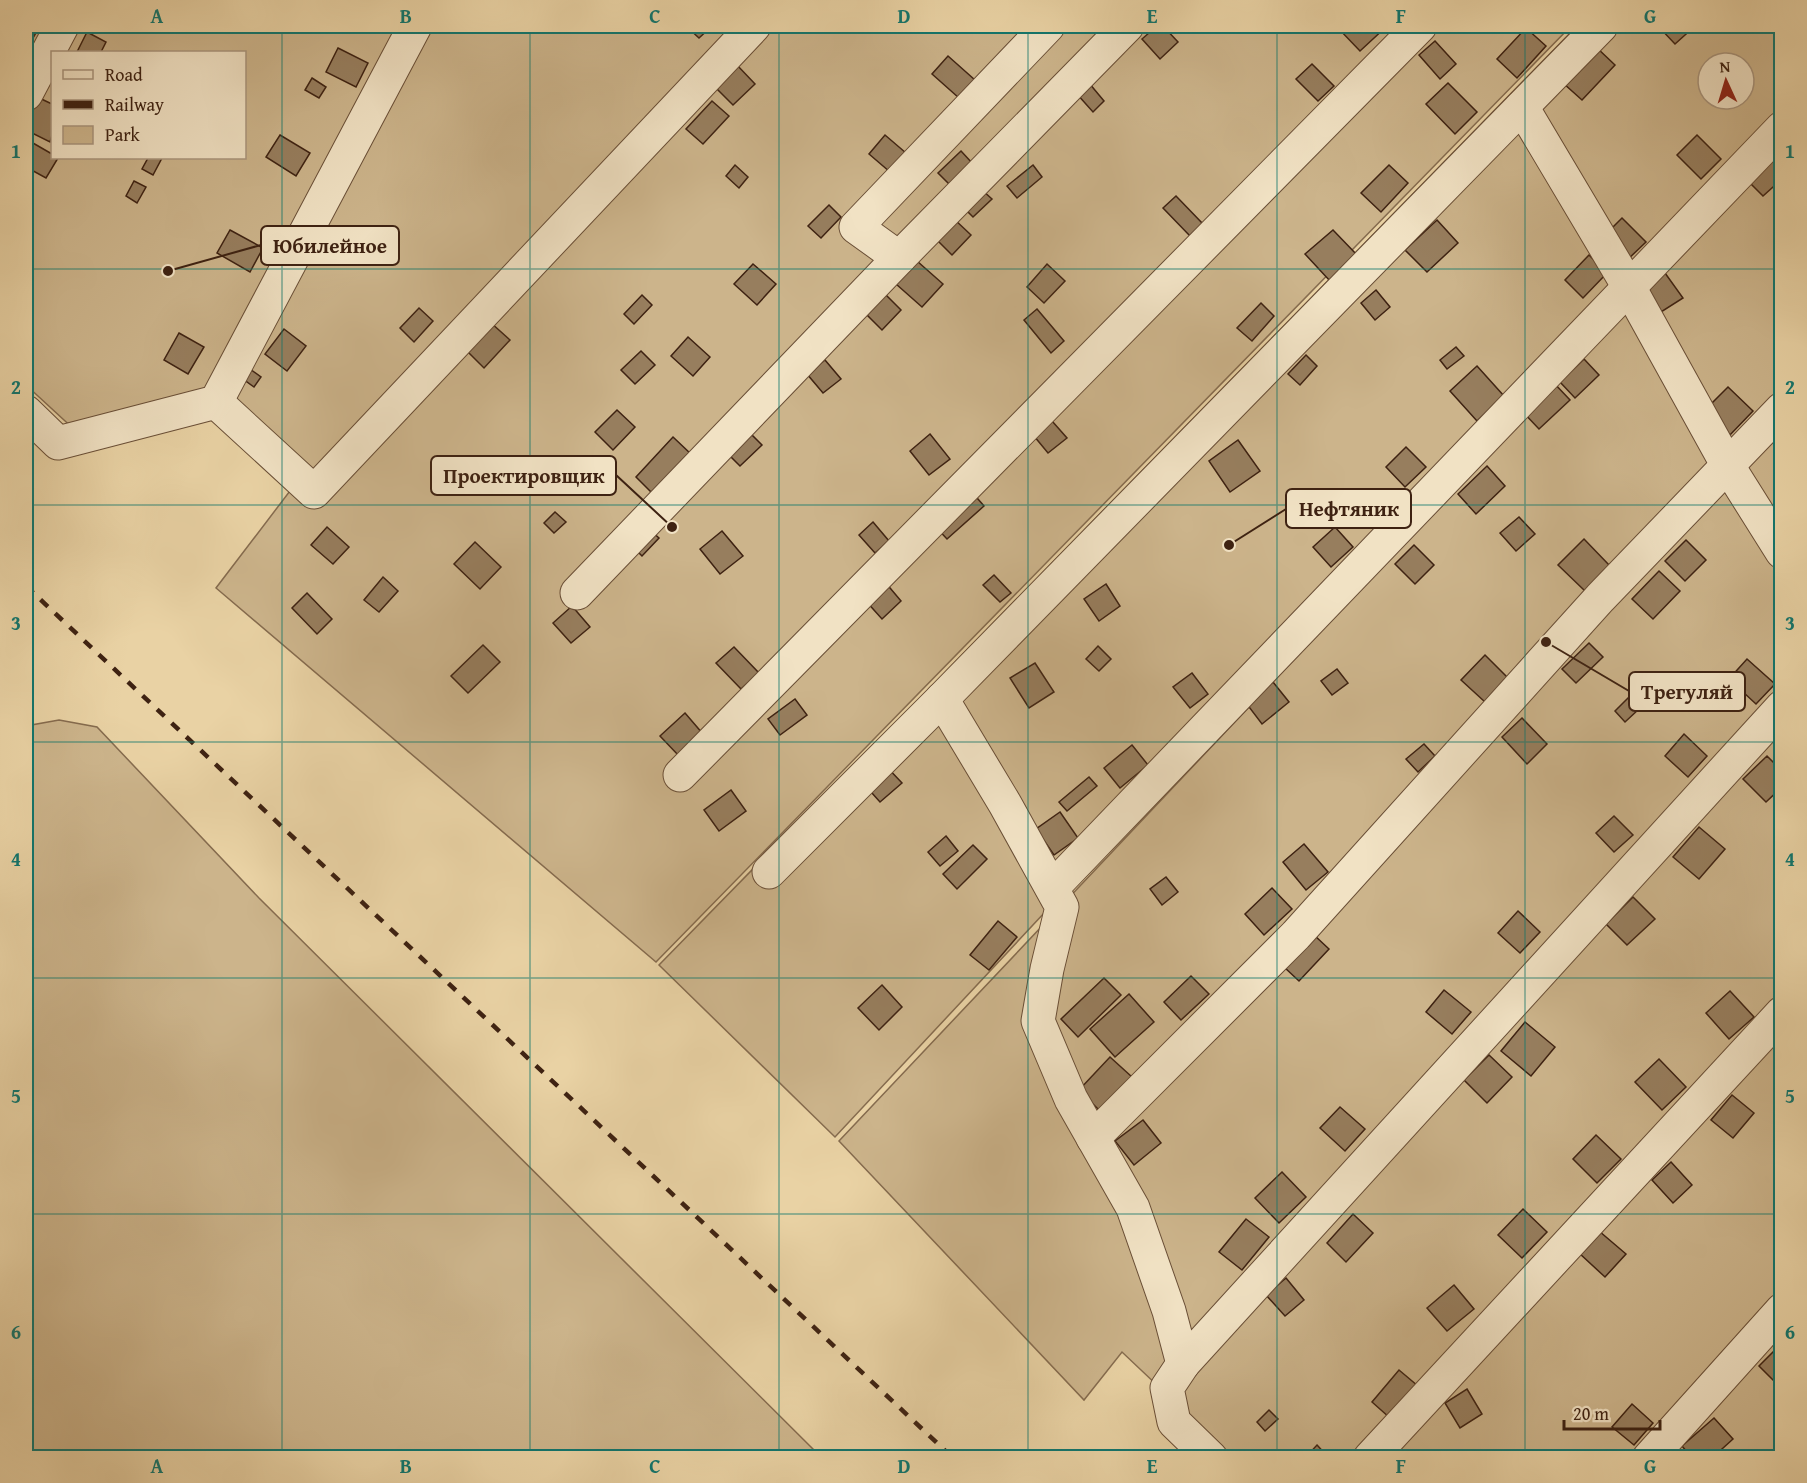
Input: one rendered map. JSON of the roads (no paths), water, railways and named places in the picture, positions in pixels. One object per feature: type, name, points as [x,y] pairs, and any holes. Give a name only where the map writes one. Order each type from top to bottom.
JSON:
[{"type":"street","points":[[26,94],[62,26]]},
{"type":"street","points":[[26,412],[58,443],[216,402],[415,26]]},
{"type":"street","points":[[216,402],[314,492],[754,26]]},
{"type":"street","points":[[899,258],[856,227],[1048,26]]},
{"type":"street","points":[[576,593],[899,258],[1127,26]]},
{"type":"street","points":[[680,776],[1420,26]]},
{"type":"street","points":[[769,872],[942,699],[1601,26]]},
{"type":"street","points":[[1522,107],[1629,287],[1728,466],[1782,552]]},
{"type":"street","points":[[1052,888],[1782,128]]},
{"type":"street","points":[[1093,1138],[1296,935],[1600,598],[1782,409]]},
{"type":"street","points":[[942,699],[1062,907],[1047,969],[1038,1021],[1071,1099],[1133,1208],[1169,1311],[1183,1364]]},
{"type":"street","points":[[1211,1458],[1174,1422],[1167,1388],[1183,1364],[1782,707]]},
{"type":"street","points":[[1370,1458],[1782,1013]]},
{"type":"street","points":[[1649,1458],[1782,1310]]},
{"type":"railway","points":[[26,586],[953,1458]]},
{"type":"place","name":"Юбилейное","points":[[168,271]]},
{"type":"place","name":"Проектировщик","points":[[672,527]]},
{"type":"place","name":"Нефтяник","points":[[1229,545]]},
{"type":"place","name":"Трегуляй","points":[[1546,642]]}]
